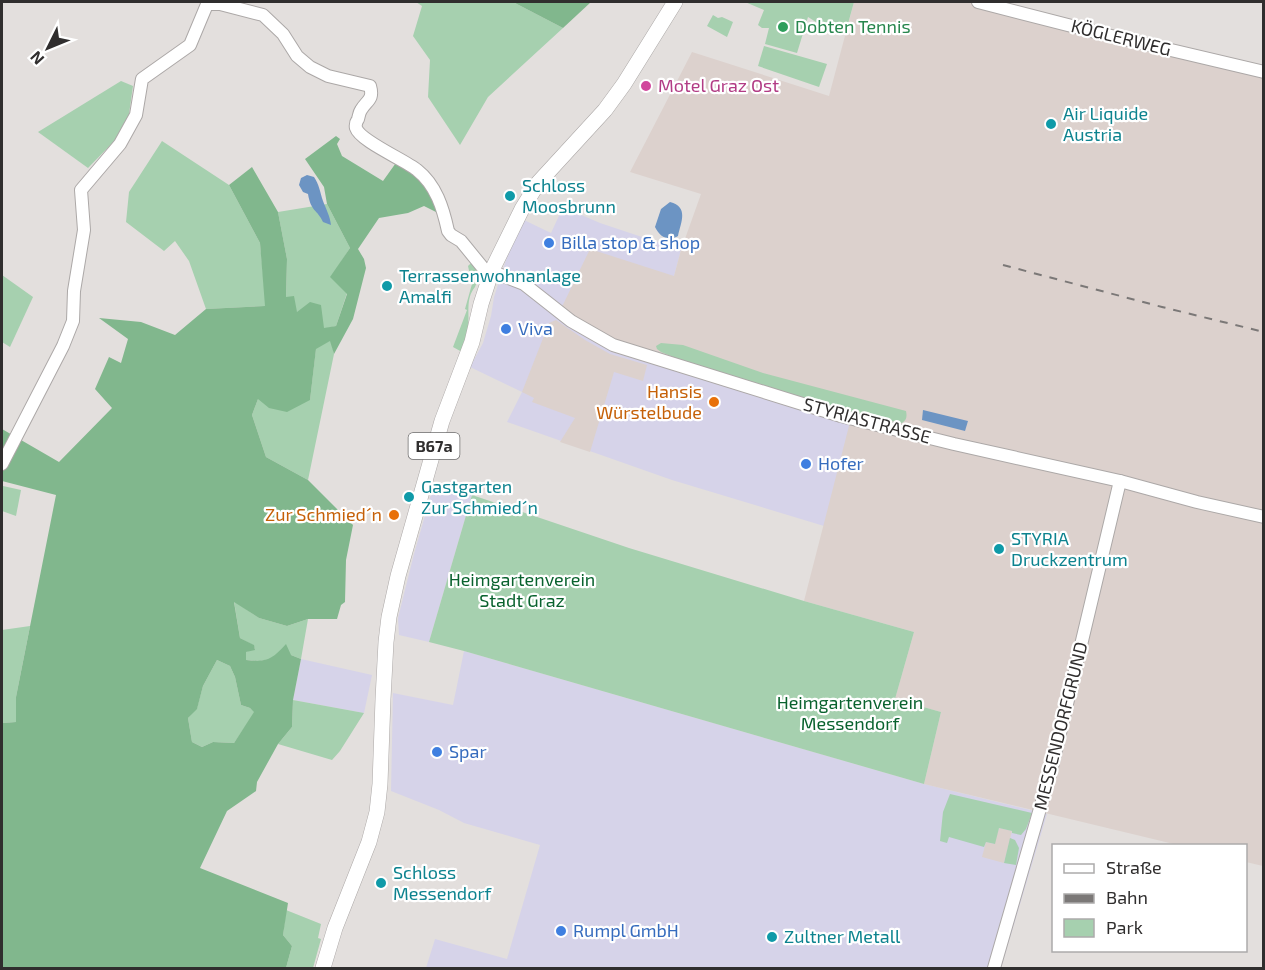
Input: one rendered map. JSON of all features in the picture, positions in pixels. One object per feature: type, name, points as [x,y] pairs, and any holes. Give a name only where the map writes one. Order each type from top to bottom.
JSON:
[{"type":"main road","name":"B67a","points":[[323,969],[335,928],[369,842],[377,812],[386,642],[398,576],[442,421],[472,342],[492,270],[522,209],[538,183],[605,110],[624,84],[675,2]]},
{"type":"street","name":"KÖGLERWEG","points":[[978,2],[1263,72]]},
{"type":"street","name":"STYRIASTRASSE","points":[[208,3],[263,15],[283,34],[297,56],[310,67],[328,76],[370,86],[371,99],[361,110],[356,124],[358,132],[375,146],[404,160],[429,182],[440,200],[451,235],[461,242],[483,268],[524,284],[571,321],[613,345],[841,416],[948,443],[1120,481],[1263,518]]},
{"type":"street","points":[[2,464],[63,346],[73,321],[74,291],[84,230],[81,190],[120,144],[136,115],[142,79],[190,45],[208,3]]},
{"type":"street","name":"MESSENDORFGRUND","points":[[994,969],[1052,767],[1120,481]]},
{"type":"shaded area","points":[[854,2],[995,2],[1165,45],[1263,66],[1263,866],[1247,862],[1247,844],[1174,844],[924,784],[941,712],[895,699],[914,632],[804,601],[850,422],[613,352],[557,317],[590,249],[674,276],[701,194],[630,172],[692,52],[829,96]]},
{"type":"shaded area","points":[[563,207],[600,223],[681,250],[674,276],[586,337],[613,352],[851,422],[824,526],[672,480],[507,422],[522,392],[470,367],[483,343],[494,297],[509,251],[524,220],[551,233]]},
{"type":"shaded area","points":[[556,320],[610,354],[647,365],[643,381],[614,372],[590,452],[560,442],[575,418],[532,402],[534,398],[522,392],[549,323]]},
{"type":"shaded area","points":[[434,484],[472,495],[429,642],[399,635],[398,618]]},
{"type":"shaded area","points":[[464,651],[924,784],[1047,814],[1001,968],[426,968],[435,939],[507,959],[540,845],[464,823],[439,810],[391,791],[393,693],[453,705]]},
{"type":"shaded area","points":[[301,659],[372,675],[364,713],[293,700]]},
{"type":"shaded area","points":[[999,828],[1012,831],[1004,863],[982,857],[986,842],[994,844]]},
{"type":"green space","points":[[416,2],[513,2],[563,28],[488,97],[460,145],[428,97],[430,60],[413,36],[422,6]]},
{"type":"green space","points":[[513,2],[591,2],[563,28]]},
{"type":"green space","name":"Dobten Tennis","points":[[745,2],[854,2],[846,31],[840,27],[816,22],[808,17],[797,53],[765,44],[769,28],[762,28],[758,25],[764,10]]},
{"type":"green space","points":[[713,15],[733,22],[727,37],[707,26]]},
{"type":"green space","points":[[764,46],[827,64],[819,87],[758,66]]},
{"type":"green space","points":[[121,81],[133,86],[127,128],[88,168],[38,132]]},
{"type":"green space","points":[[336,136],[340,139],[337,144],[342,156],[383,181],[398,160],[413,160],[442,195],[438,213],[424,206],[408,213],[379,218],[358,249],[366,268],[353,319],[334,354],[330,341],[316,349],[310,400],[287,412],[269,408],[258,399],[252,415],[266,457],[308,480],[353,525],[346,560],[345,602],[341,605],[337,619],[308,619],[287,626],[259,618],[234,602],[240,638],[254,645],[255,650],[246,652],[246,660],[269,659],[286,644],[291,655],[301,659],[293,700],[292,727],[278,744],[257,782],[256,791],[227,811],[200,868],[288,903],[283,935],[292,946],[286,968],[2,968],[2,730],[3,723],[16,722],[16,697],[56,495],[2,481],[2,429],[59,462],[112,408],[95,389],[109,357],[121,363],[128,339],[99,318],[141,322],[175,335],[206,309],[265,306],[260,243],[229,185],[252,167],[278,212],[287,259],[286,297],[294,296],[297,312],[310,302],[321,305],[324,328],[336,326],[347,294],[330,277],[350,248],[327,204],[324,187],[305,159]],"holes":[[[217,660],[230,666],[235,677],[241,705],[254,712],[234,743],[213,742],[202,747],[192,742],[188,718],[197,709],[203,686]]]},
{"type":"green space","points":[[162,141],[229,185],[260,243],[266,306],[206,309],[189,261],[175,241],[164,251],[126,222],[129,192]]},
{"type":"green space","points":[[327,204],[350,248],[331,277],[347,293],[336,326],[324,329],[297,312],[286,298],[287,259],[278,212]]},
{"type":"green space","points":[[471,263],[476,268],[478,277],[470,297],[468,329],[462,352],[453,347],[467,310],[465,309],[472,284],[468,266]]},
{"type":"green space","points":[[2,275],[33,297],[10,347],[2,342]]},
{"type":"green space","points":[[331,340],[334,354],[308,480],[266,457],[252,415],[258,399],[310,400],[316,348]]},
{"type":"green space","points":[[661,343],[683,345],[763,373],[906,411],[906,418],[902,423],[878,419],[804,399],[693,365],[661,352],[656,346]]},
{"type":"green space","points":[[3,486],[21,490],[16,516],[2,511]]},
{"type":"green space","name":"Heimgartenverein Stadt Graz","points":[[472,495],[629,548],[914,632],[895,699],[941,712],[924,784],[429,642]]},
{"type":"green space","points":[[234,601],[259,618],[287,626],[308,619],[301,659],[291,655],[260,661],[246,660],[245,652],[255,649],[253,645],[240,638]]},
{"type":"green space","points":[[30,626],[16,697],[16,722],[3,723],[2,730],[2,630]]},
{"type":"green space","points":[[217,660],[230,666],[235,677],[241,705],[255,712],[234,743],[213,742],[202,747],[192,742],[188,718],[197,708],[203,686]]},
{"type":"green space","points":[[293,700],[364,713],[332,760],[278,744],[292,727]]},
{"type":"green space","points":[[950,794],[1032,813],[1021,835],[999,828],[995,844],[986,842],[984,847],[949,837],[947,843],[940,841],[943,812]]},
{"type":"green space","points":[[1010,838],[1015,840],[1019,848],[1016,865],[1004,863]]},
{"type":"green space","points":[[286,910],[321,924],[318,938],[321,939],[313,968],[286,968],[292,946],[283,935]]},
{"type":"water","points":[[307,175],[314,177],[317,182],[331,225],[323,222],[312,207],[308,194],[303,192],[299,185],[301,178]]},
{"type":"water","points":[[670,202],[680,207],[682,211],[678,236],[671,239],[662,236],[655,227],[661,209]]},
{"type":"water","points":[[923,410],[968,421],[965,431],[922,420]]},
{"type":"railway","points":[[1003,265],[1264,332]]},
{"type":"place","name":"Dobten Tennis","points":[[783,27]]},
{"type":"place","name":"Motel Graz Ost","points":[[646,86]]},
{"type":"place","name":"Air Liquide Austria","points":[[1051,124]]},
{"type":"place","name":"Schloss Moosbrunn","points":[[510,196]]},
{"type":"place","name":"Billa stop & shop","points":[[549,243]]},
{"type":"place","name":"Terrassenwohnanlage Amalfi","points":[[387,286]]},
{"type":"place","name":"Viva","points":[[506,329]]},
{"type":"place","name":"Hansis Würstelbude","points":[[714,402]]},
{"type":"place","name":"Hofer","points":[[806,464]]},
{"type":"place","name":"Gastgarten Zur Schmied´n","points":[[409,497]]},
{"type":"place","name":"Zur Schmied´n","points":[[394,515]]},
{"type":"place","name":"STYRIA Druckzentrum","points":[[999,549]]},
{"type":"place","name":"Spar","points":[[437,752]]},
{"type":"place","name":"Schloss Messendorf","points":[[381,883]]},
{"type":"place","name":"Rumpl GmbH","points":[[561,931]]},
{"type":"place","name":"Zultner Metall","points":[[772,937]]},
{"type":"park label","name":"Heimgartenverein Messendorf","points":[[850,713]]}]
